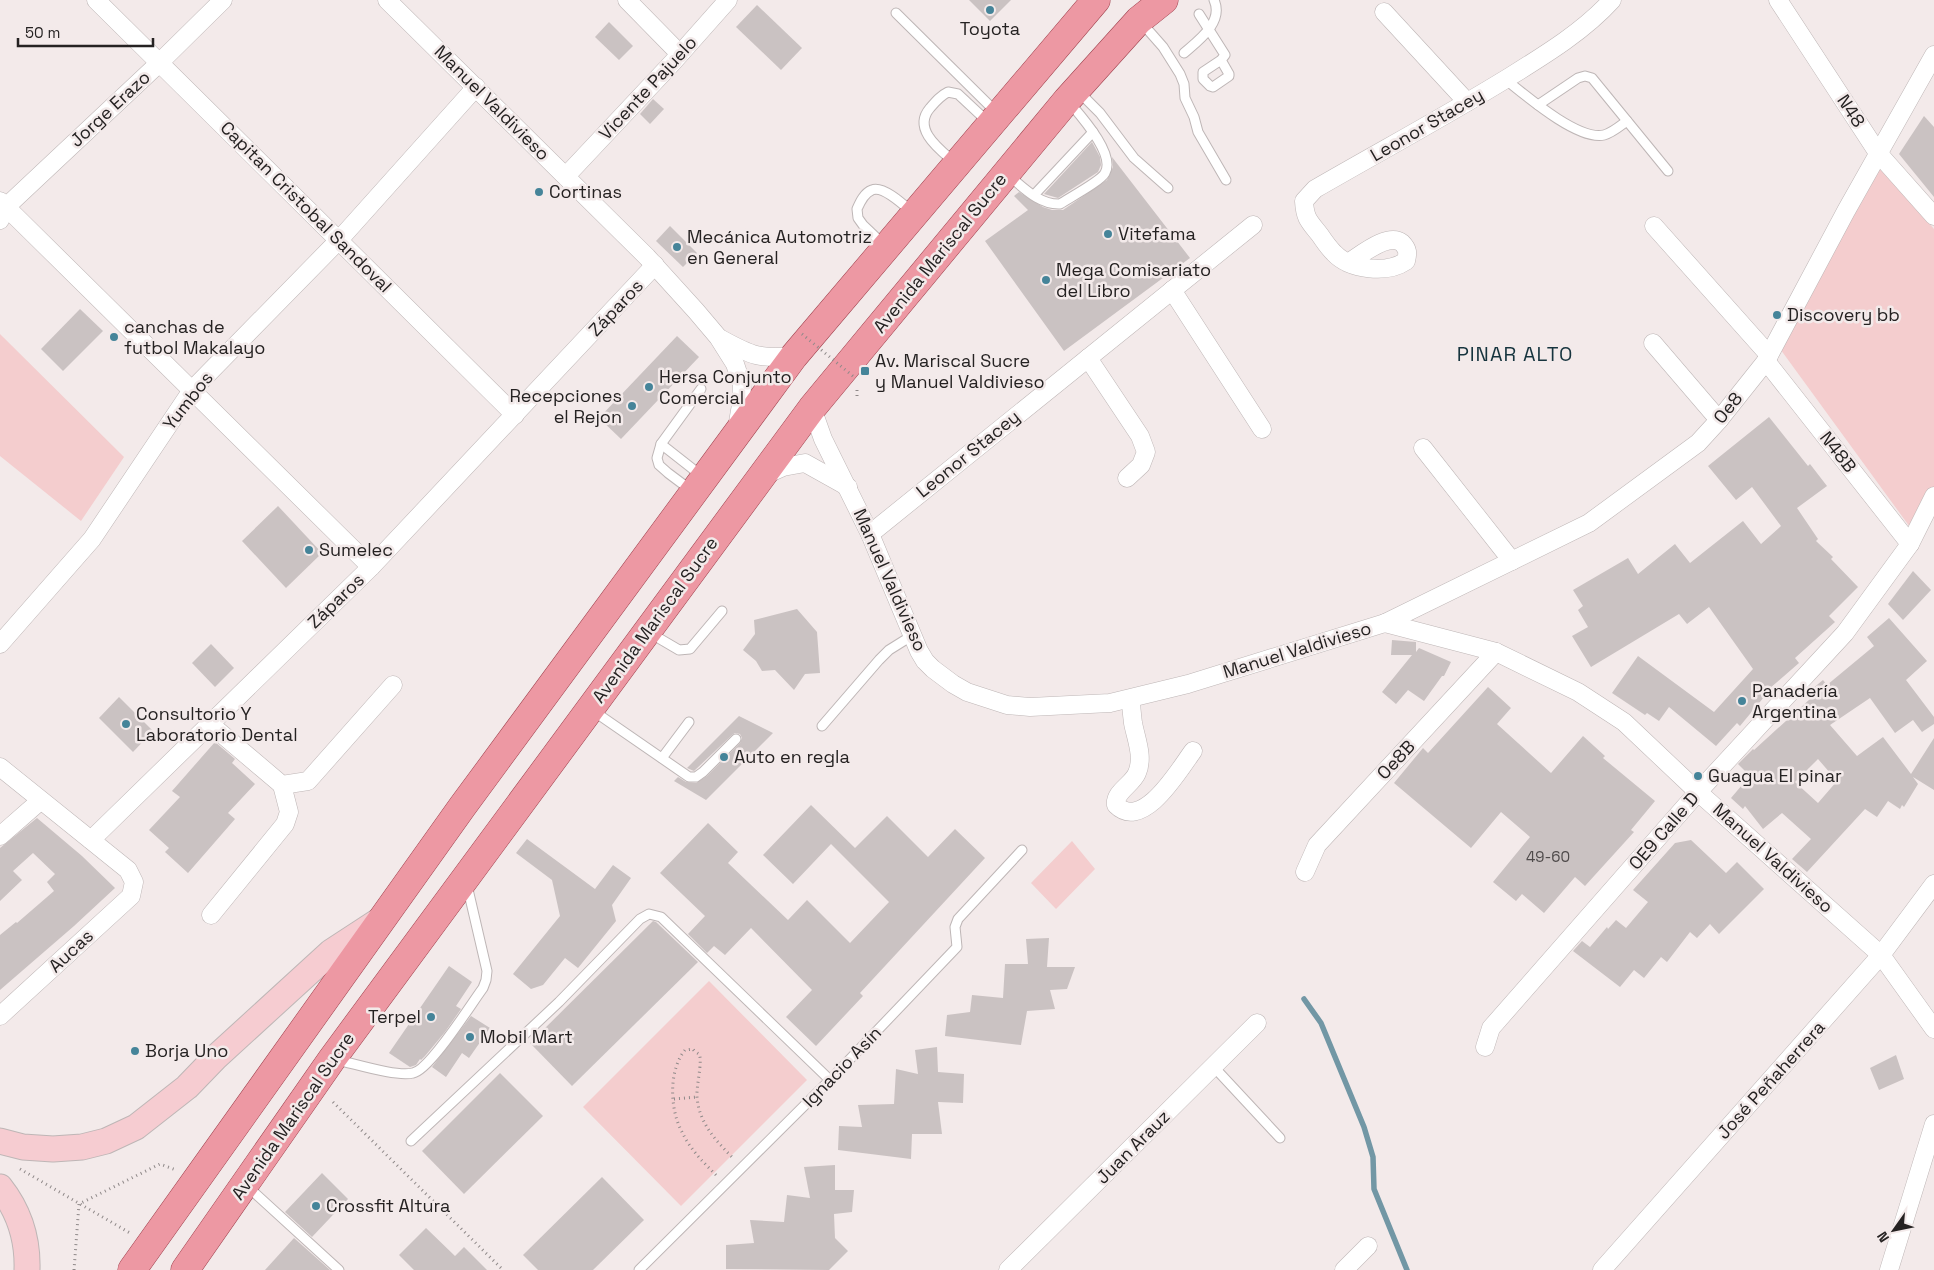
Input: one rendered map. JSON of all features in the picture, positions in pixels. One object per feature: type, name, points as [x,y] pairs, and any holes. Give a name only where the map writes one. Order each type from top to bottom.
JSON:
[{"type":"main road","points":[[132,1270],[474,791],[734,439],[798,345],[887,248],[1096,0]]},
{"type":"main road","name":"Avenida Mariscal Sucre","points":[[185,1270],[332,1059],[734,514],[759,477],[812,408],[1072,94],[1139,20],[1164,0]]},
{"type":"main road","points":[[916,214],[948,243]]},
{"type":"main road","points":[[0,1141],[23,1147],[53,1149],[82,1147],[106,1141],[136,1127],[187,1087],[215,1058],[331,952],[383,919]]},
{"type":"main road","points":[[0,1187],[7,1196],[23,1232],[27,1250],[27,1270]]},
{"type":"street","name":"Capitan Cristobal Sandoval","points":[[96,0],[515,415]]},
{"type":"street","name":"Jorge Erazo","points":[[2,209],[160,62],[223,0]]},
{"type":"street","points":[[627,0],[680,54]]},
{"type":"street","name":"Vicente Pajuelo","points":[[566,176],[728,0]]},
{"type":"street","name":"N48","points":[[1778,0],[1878,153],[1934,216]]},
{"type":"street","name":"Manuel Valdivieso","points":[[391,1],[655,265],[718,337],[735,364],[742,385],[741,405],[734,439]]},
{"type":"street","name":"Leonor Stacey","points":[[1348,263],[1334,254],[1305,215],[1304,201],[1316,189],[1544,56],[1601,4]]},
{"type":"street","points":[[1384,12],[1468,102]]},
{"type":"street","name":"Oe8","points":[[1385,623],[1589,523],[1698,442],[1719,420],[1768,358],[1878,153],[1934,55]]},
{"type":"street","name":"Yumbos","points":[[0,644],[92,539],[192,390],[339,240],[476,87]]},
{"type":"street","points":[[2,209],[192,390],[371,567]]},
{"type":"street","name":"Leonor Stacey","points":[[870,534],[1253,225]]},
{"type":"street","name":"N48B","points":[[1654,226],[1768,358],[1910,544]]},
{"type":"street","name":"Záparos","points":[[91,840],[371,567],[655,265]]},
{"type":"street","points":[[1172,290],[1262,429]]},
{"type":"street","name":"Manuel Valdivieso","points":[[718,337],[745,353],[766,358],[798,345]]},
{"type":"street","points":[[1652,343],[1719,420]]},
{"type":"street","points":[[1088,358],[1140,436],[1146,452],[1141,465],[1126,478]]},
{"type":"street","name":"Manuel Valdivieso","points":[[812,408],[824,439],[849,487],[925,661],[943,677],[967,692],[1007,705],[1030,707],[1110,704],[1188,684],[1385,623],[1496,652],[1578,692],[1624,722],[1698,792],[1881,955],[1934,1029]]},
{"type":"street","points":[[1423,448],[1512,561]]},
{"type":"street","name":"Manuel Valdivieso","points":[[759,477],[784,467],[806,463],[849,487]]},
{"type":"street","name":"OE9 Calle D","points":[[1485,1047],[1491,1028],[1698,792],[1845,633],[1910,544],[1934,496]]},
{"type":"street","name":"Oe8B","points":[[1305,872],[1317,845],[1496,652]]},
{"type":"street","points":[[282,784],[308,781],[393,685]]},
{"type":"street","points":[[1131,699],[1132,720],[1140,764],[1136,775],[1115,800],[1120,810],[1129,812],[1140,810],[1152,803],[1194,752]]},
{"type":"street","points":[[210,724],[282,784],[289,812],[285,824],[211,915]]},
{"type":"street","points":[[0,767],[91,840]]},
{"type":"street","points":[[0,836],[40,801]]},
{"type":"street","name":"Aucas","points":[[0,1016],[131,896],[134,882],[128,870],[91,840]]},
{"type":"street","name":"José Peñaherrera","points":[[1602,1270],[1881,955],[1934,884]]},
{"type":"street","name":"Juan Arauz","points":[[1008,1270],[1257,1023]]},
{"type":"street","points":[[1889,1270],[1934,1124]]},
{"type":"street","points":[[1344,1270],[1368,1246]]},
{"type":"lane","points":[[1184,53],[1209,29],[1215,19],[1218,9],[1214,0]]},
{"type":"lane","points":[[896,13],[995,120]]},
{"type":"lane","points":[[1199,14],[1224,52],[1225,56],[1221,60]]},
{"type":"lane","points":[[1139,20],[1163,47],[1180,74],[1184,84],[1185,98],[1194,117],[1198,132],[1226,180]]},
{"type":"lane","points":[[1538,105],[1578,78],[1585,76],[1592,78],[1668,171]]},
{"type":"lane","points":[[1505,79],[1560,120],[1596,136],[1609,134],[1627,122]]},
{"type":"lane","points":[[957,165],[933,143],[925,131],[923,124],[927,111],[939,97],[948,92],[958,94],[995,120]]},
{"type":"lane","points":[[1006,173],[1044,202],[1060,204],[1106,172],[1107,164],[1101,145],[1072,94]]},
{"type":"lane","points":[[1072,94],[1100,113],[1134,158],[1168,188]]},
{"type":"lane","points":[[1034,195],[1094,132]]},
{"type":"lane","points":[[887,248],[858,218],[857,208],[864,196],[872,190],[878,189],[888,193],[916,214]]},
{"type":"lane","points":[[700,486],[668,473],[659,465],[657,458],[661,444],[701,389]]},
{"type":"lane","points":[[661,444],[700,486]]},
{"type":"lane","points":[[647,630],[679,650],[690,649],[722,611]]},
{"type":"lane","points":[[822,726],[889,650],[913,635]]},
{"type":"lane","points":[[590,708],[689,777],[696,777],[703,772],[736,739]]},
{"type":"lane","points":[[662,758],[689,722]]},
{"type":"lane","name":"Ignacio Asín","points":[[639,1270],[830,1080],[957,947],[955,927],[958,919],[1022,850]]},
{"type":"lane","points":[[332,1059],[389,1071],[414,1073],[423,1069],[434,1056],[483,988],[486,980],[487,971],[466,877]]},
{"type":"lane","points":[[410,1141],[559,1002],[640,919],[649,914],[660,917],[830,1080]]},
{"type":"lane","points":[[1214,1066],[1280,1138]]},
{"type":"lane","points":[[245,1184],[339,1270]]},
{"type":"path","points":[[798,345],[854,377]]},
{"type":"path","points":[[725,1184],[698,1157],[688,1143],[678,1122],[673,1083],[680,1056],[685,1050],[692,1050],[698,1053],[700,1060],[697,1097],[704,1121],[713,1137],[742,1167]]},
{"type":"path","points":[[674,1099],[697,1097]]},
{"type":"path","points":[[334,1103],[503,1270]]},
{"type":"path","points":[[79,1204],[160,1164],[176,1170]]},
{"type":"path","points":[[19,1168],[130,1233]]},
{"type":"path","points":[[74,1270],[79,1204]]},
{"type":"shaded area","points":[[1879,165],[1934,229],[1934,490],[1915,534],[1778,346]]},
{"type":"shaded area","points":[[0,334],[124,457],[81,521],[0,456]]},
{"type":"shaded area","points":[[1072,841],[1095,869],[1056,909],[1031,883]]},
{"type":"shaded area","points":[[709,981],[807,1080],[681,1206],[583,1107]]},
{"type":"building","name":"Toyota","points":[[969,0],[1011,0],[990,21]]},
{"type":"building","points":[[757,5],[802,48],[781,70],[736,27]]},
{"type":"building","points":[[609,22],[633,46],[619,60],[595,37]]},
{"type":"building","points":[[653,99],[664,109],[650,124],[640,114]]},
{"type":"building","points":[[1924,116],[1934,127],[1934,197],[1899,154]]},
{"type":"building","points":[[1092,142],[1100,157],[1101,165],[1098,172],[1058,198],[1044,194]]},
{"type":"building","name":"Vitefama","points":[[1112,157],[1190,258],[1064,351],[985,241],[1028,210],[1014,196],[1019,192],[1043,207],[1052,210],[1063,210],[1107,180],[1113,167]]},
{"type":"building","name":"Mecánica Automotriz en General","points":[[670,226],[697,253],[683,267],[656,241]]},
{"type":"building","points":[[80,309],[103,331],[63,371],[41,349]]},
{"type":"building","name":"Hersa Conjunto Comercial","points":[[677,336],[699,357],[621,439],[599,418]]},
{"type":"building","points":[[1769,417],[1808,466],[1810,464],[1827,486],[1797,508],[1818,539],[1816,541],[1833,557],[1831,559],[1858,587],[1829,616],[1835,622],[1795,658],[1799,663],[1762,695],[1764,697],[1740,726],[1737,723],[1716,746],[1669,707],[1659,721],[1647,713],[1645,715],[1612,693],[1638,656],[1714,712],[1753,669],[1709,607],[1687,624],[1679,614],[1591,667],[1572,636],[1588,627],[1578,610],[1583,606],[1573,590],[1628,558],[1638,574],[1675,544],[1690,563],[1743,521],[1761,544],[1781,526],[1752,487],[1736,500],[1708,466]]},
{"type":"building","points":[[278,506],[322,553],[286,588],[242,541]]},
{"type":"building","points":[[1913,571],[1931,590],[1903,620],[1888,604]]},
{"type":"building","points":[[797,609],[817,632],[820,673],[805,674],[794,690],[775,670],[762,671],[756,661],[743,650],[755,634],[754,620]]},
{"type":"building","points":[[1889,618],[1927,661],[1906,680],[1934,717],[1934,724],[1922,732],[1913,720],[1895,733],[1870,698],[1830,725],[1857,756],[1883,737],[1911,774],[1934,738],[1934,790],[1913,777],[1918,784],[1904,807],[1902,805],[1900,809],[1888,801],[1877,817],[1865,809],[1807,872],[1792,859],[1811,839],[1782,813],[1763,829],[1745,806],[1743,809],[1731,798],[1748,778],[1744,774],[1746,772],[1738,764],[1810,699],[1806,694],[1823,680],[1827,685],[1874,646],[1867,637]],"holes":[[[1818,759],[1837,781],[1818,803],[1795,782]]]},
{"type":"building","points":[[1392,640],[1416,642],[1416,652],[1419,648],[1451,662],[1444,676],[1442,676],[1424,701],[1408,690],[1396,704],[1382,692],[1412,655],[1391,655]]},
{"type":"building","points":[[211,644],[234,668],[215,687],[192,663]]},
{"type":"building","points":[[1488,687],[1511,708],[1497,724],[1551,773],[1583,736],[1605,756],[1603,758],[1655,801],[1631,830],[1634,832],[1585,886],[1575,877],[1544,913],[1522,894],[1516,901],[1493,882],[1530,837],[1501,812],[1471,848],[1394,783],[1423,748],[1428,753]]},
{"type":"building","name":"Consultorio Y Laboratorio Dental","points":[[119,697],[153,731],[133,752],[99,718]]},
{"type":"building","name":"Auto en regla","points":[[739,716],[773,733],[706,800],[674,781],[678,777],[686,782],[696,783],[707,776],[740,743],[742,738],[740,734],[735,733],[694,771],[687,768]]},
{"type":"building","points":[[215,742],[235,759],[232,763],[255,784],[228,813],[235,819],[188,873],[165,852],[169,848],[149,830],[180,797],[172,791]]},
{"type":"building","points":[[811,805],[855,848],[887,816],[928,857],[955,829],[985,858],[860,993],[863,996],[816,1046],[786,1017],[812,990],[751,928],[725,955],[714,946],[707,953],[688,934],[705,916],[660,873],[708,823],[738,852],[728,863],[788,920],[807,900],[850,943],[889,902],[831,844],[793,884],[763,855]]},
{"type":"building","points":[[37,818],[82,856],[115,888],[0,990],[0,935],[54,891],[47,882],[55,874],[33,853],[13,871],[22,880],[0,901],[0,848]]},
{"type":"building","points":[[527,839],[595,889],[613,865],[631,878],[612,905],[616,921],[578,968],[565,958],[543,985],[531,989],[513,974],[560,916],[552,880],[516,853]]},
{"type":"building","points":[[1691,840],[1726,873],[1737,862],[1764,889],[1719,934],[1710,924],[1697,938],[1690,932],[1667,962],[1661,957],[1644,978],[1634,970],[1620,987],[1573,951],[1582,941],[1590,947],[1607,927],[1608,929],[1616,920],[1626,928],[1648,902],[1633,890],[1675,843]]},
{"type":"building","points":[[653,921],[698,962],[572,1086],[530,1043]]},
{"type":"building","points":[[1049,938],[1047,967],[1075,967],[1067,989],[1050,990],[1055,1009],[1027,1011],[1021,1045],[945,1036],[947,1015],[970,1012],[972,995],[1003,998],[1005,964],[1028,964],[1026,939]]},
{"type":"building","name":"Terpel","points":[[449,966],[472,982],[456,1006],[461,1009],[445,1032],[416,1065],[410,1067],[389,1053]]},
{"type":"building","name":"Mobil Mart","points":[[471,1016],[490,1028],[469,1058],[462,1053],[446,1077],[432,1067]]},
{"type":"building","points":[[937,1047],[938,1072],[964,1074],[963,1103],[938,1102],[942,1134],[912,1134],[911,1159],[838,1150],[839,1126],[862,1127],[858,1105],[894,1104],[896,1069],[918,1074],[915,1050]]},
{"type":"building","points":[[1896,1055],[1904,1079],[1879,1090],[1870,1068]]},
{"type":"building","points":[[500,1073],[543,1116],[464,1194],[422,1151]]},
{"type":"building","points":[[835,1165],[835,1190],[854,1190],[852,1212],[834,1214],[835,1238],[848,1251],[829,1270],[726,1269],[726,1245],[754,1243],[750,1220],[784,1222],[787,1195],[810,1198],[804,1167]]},
{"type":"building","name":"Crossfit Altura","points":[[322,1173],[348,1199],[312,1237],[285,1212]]},
{"type":"building","points":[[602,1177],[644,1220],[593,1270],[538,1270],[523,1255]]},
{"type":"building","points":[[426,1228],[455,1256],[464,1247],[487,1270],[414,1270],[399,1255]]},
{"type":"building","points":[[294,1238],[330,1270],[265,1270]]},
{"type":"waterway","points":[[1304,999],[1321,1023],[1364,1127],[1373,1157],[1374,1189],[1407,1270]]},
{"type":"place","name":"Toyota","points":[[990,10]]},
{"type":"place","name":"Cortinas","points":[[539,192]]},
{"type":"place","name":"Vitefama","points":[[1108,234]]},
{"type":"place","name":"Mecánica Automotriz en General","points":[[677,247]]},
{"type":"place","name":"Mega Comisariato del Libro","points":[[1046,280]]},
{"type":"place","name":"Discovery bb","points":[[1777,315]]},
{"type":"place","name":"canchas de futbol Makalayo","points":[[114,337]]},
{"type":"place","name":"Av. Mariscal Sucre y Manuel Valdivieso","points":[[865,371]]},
{"type":"place","name":"Hersa Conjunto Comercial","points":[[649,387]]},
{"type":"place","name":"Recepciones el Rejon","points":[[632,406]]},
{"type":"place","name":"Sumelec","points":[[309,550]]},
{"type":"place","name":"Panadería Argentina","points":[[1742,701]]},
{"type":"place","name":"Consultorio Y Laboratorio Dental","points":[[126,724]]},
{"type":"place","name":"Auto en regla","points":[[724,757]]},
{"type":"place","name":"Guagua El pinar","points":[[1698,776]]},
{"type":"place","name":"Terpel","points":[[431,1017]]},
{"type":"place","name":"Mobil Mart","points":[[470,1037]]},
{"type":"place","name":"Borja Uno","points":[[135,1051]]},
{"type":"place","name":"Crossfit Altura","points":[[316,1206]]},
{"type":"district","name":"PINAR ALTO","points":[[1515,354]]}]
